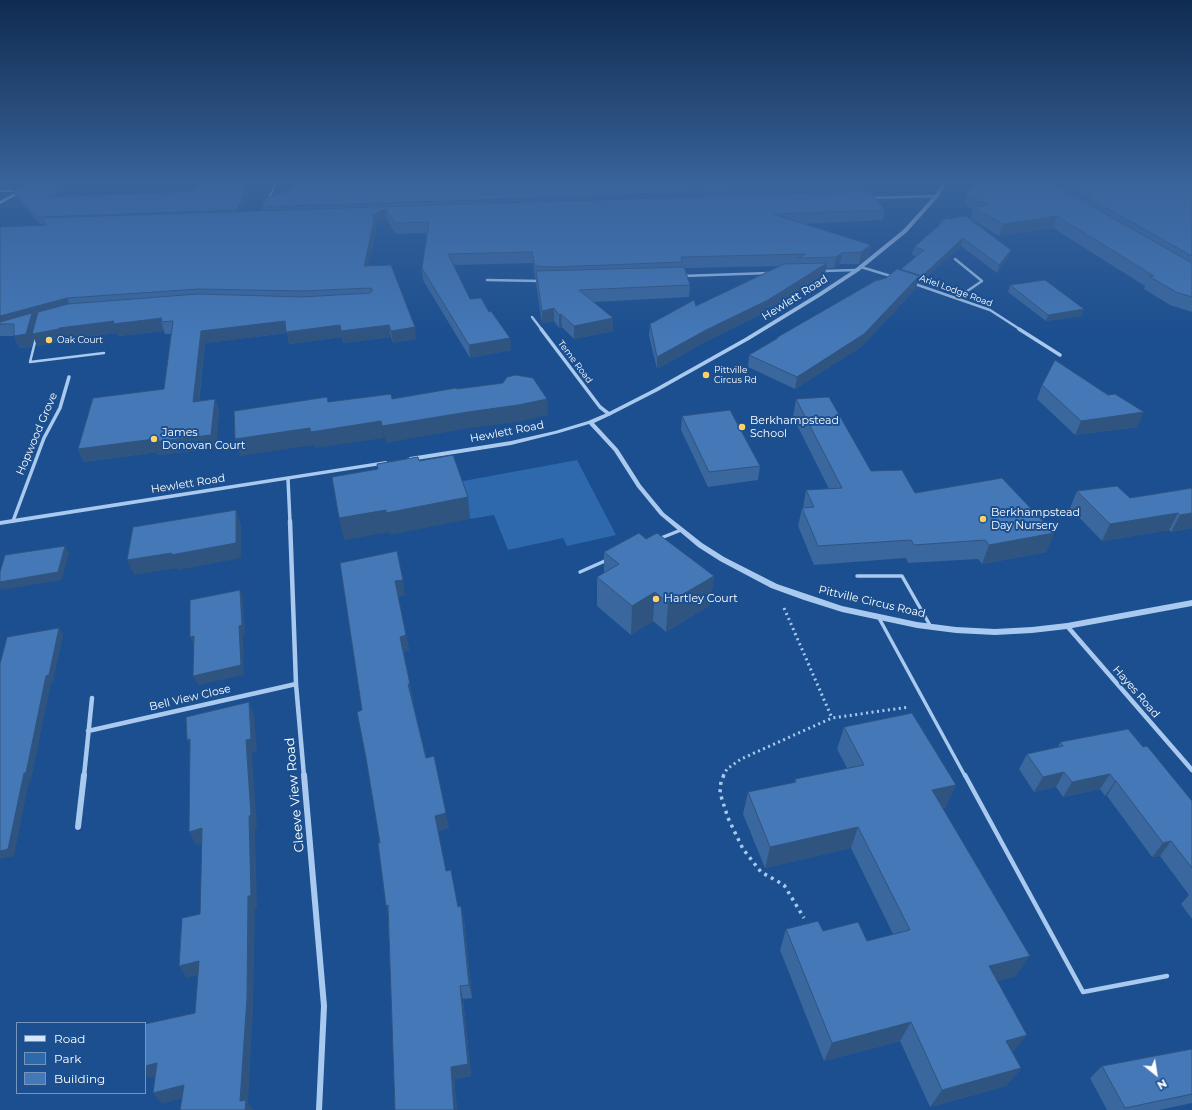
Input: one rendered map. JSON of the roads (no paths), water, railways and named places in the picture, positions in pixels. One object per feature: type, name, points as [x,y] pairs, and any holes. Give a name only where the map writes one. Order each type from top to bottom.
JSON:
[{"type":"street","name":"Hewlett Road","points":[[403,460],[511,443],[557,432],[590,422],[609,414],[656,390],[747,339],[819,295],[859,268],[900,235]]},
{"type":"street","points":[[955,259],[982,281],[957,298]]},
{"type":"street","points":[[818,271],[859,268],[898,278]]},
{"type":"street","points":[[674,277],[770,273]]},
{"type":"street","points":[[487,280],[548,281]]},
{"type":"street","name":"Ariel Lodge Road","points":[[905,281],[990,310],[1060,355]]},
{"type":"street","name":"Teme Road","points":[[532,317],[600,407],[609,414]]},
{"type":"street","name":"Hopwood Grove","points":[[13,521],[44,438],[60,408],[69,377]]},
{"type":"street","name":"Pittville Circus Road","points":[[590,422],[616,450],[643,492],[662,514],[681,530],[722,559],[774,586],[835,607],[879,618],[931,627],[995,632],[1067,626],[1192,603]]},
{"type":"street","name":"Hewlett Road","points":[[0,523],[396,462]]},
{"type":"street","name":"Cleeve View Road","points":[[288,479],[296,684],[324,1006],[319,1110]]},
{"type":"street","name":"Hayes Road","points":[[1067,626],[1192,770]]},
{"type":"street","name":"Bell View Close","points":[[88,731],[296,684]]},
{"type":"street","points":[[78,827],[92,698]]},
{"type":"lane","points":[[37,334],[30,362],[104,353]]},
{"type":"lane","points":[[659,539],[681,530]]},
{"type":"lane","points":[[580,572],[609,560]]},
{"type":"lane","points":[[857,576],[902,576],[931,627]]},
{"type":"lane","points":[[879,618],[1083,992],[1167,976]]},
{"type":"place","name":"Oak Court","points":[[49,340]]},
{"type":"place","name":"Pittville Circus Rd","points":[[706,375]]},
{"type":"place","name":"Berkhampstead School","points":[[742,427]]},
{"type":"place","name":"James Donovan Court","points":[[154,439]]},
{"type":"place","name":"Berkhampstead Day Nursery","points":[[983,519]]},
{"type":"place","name":"Hartley Court","points":[[656,599]]}]
